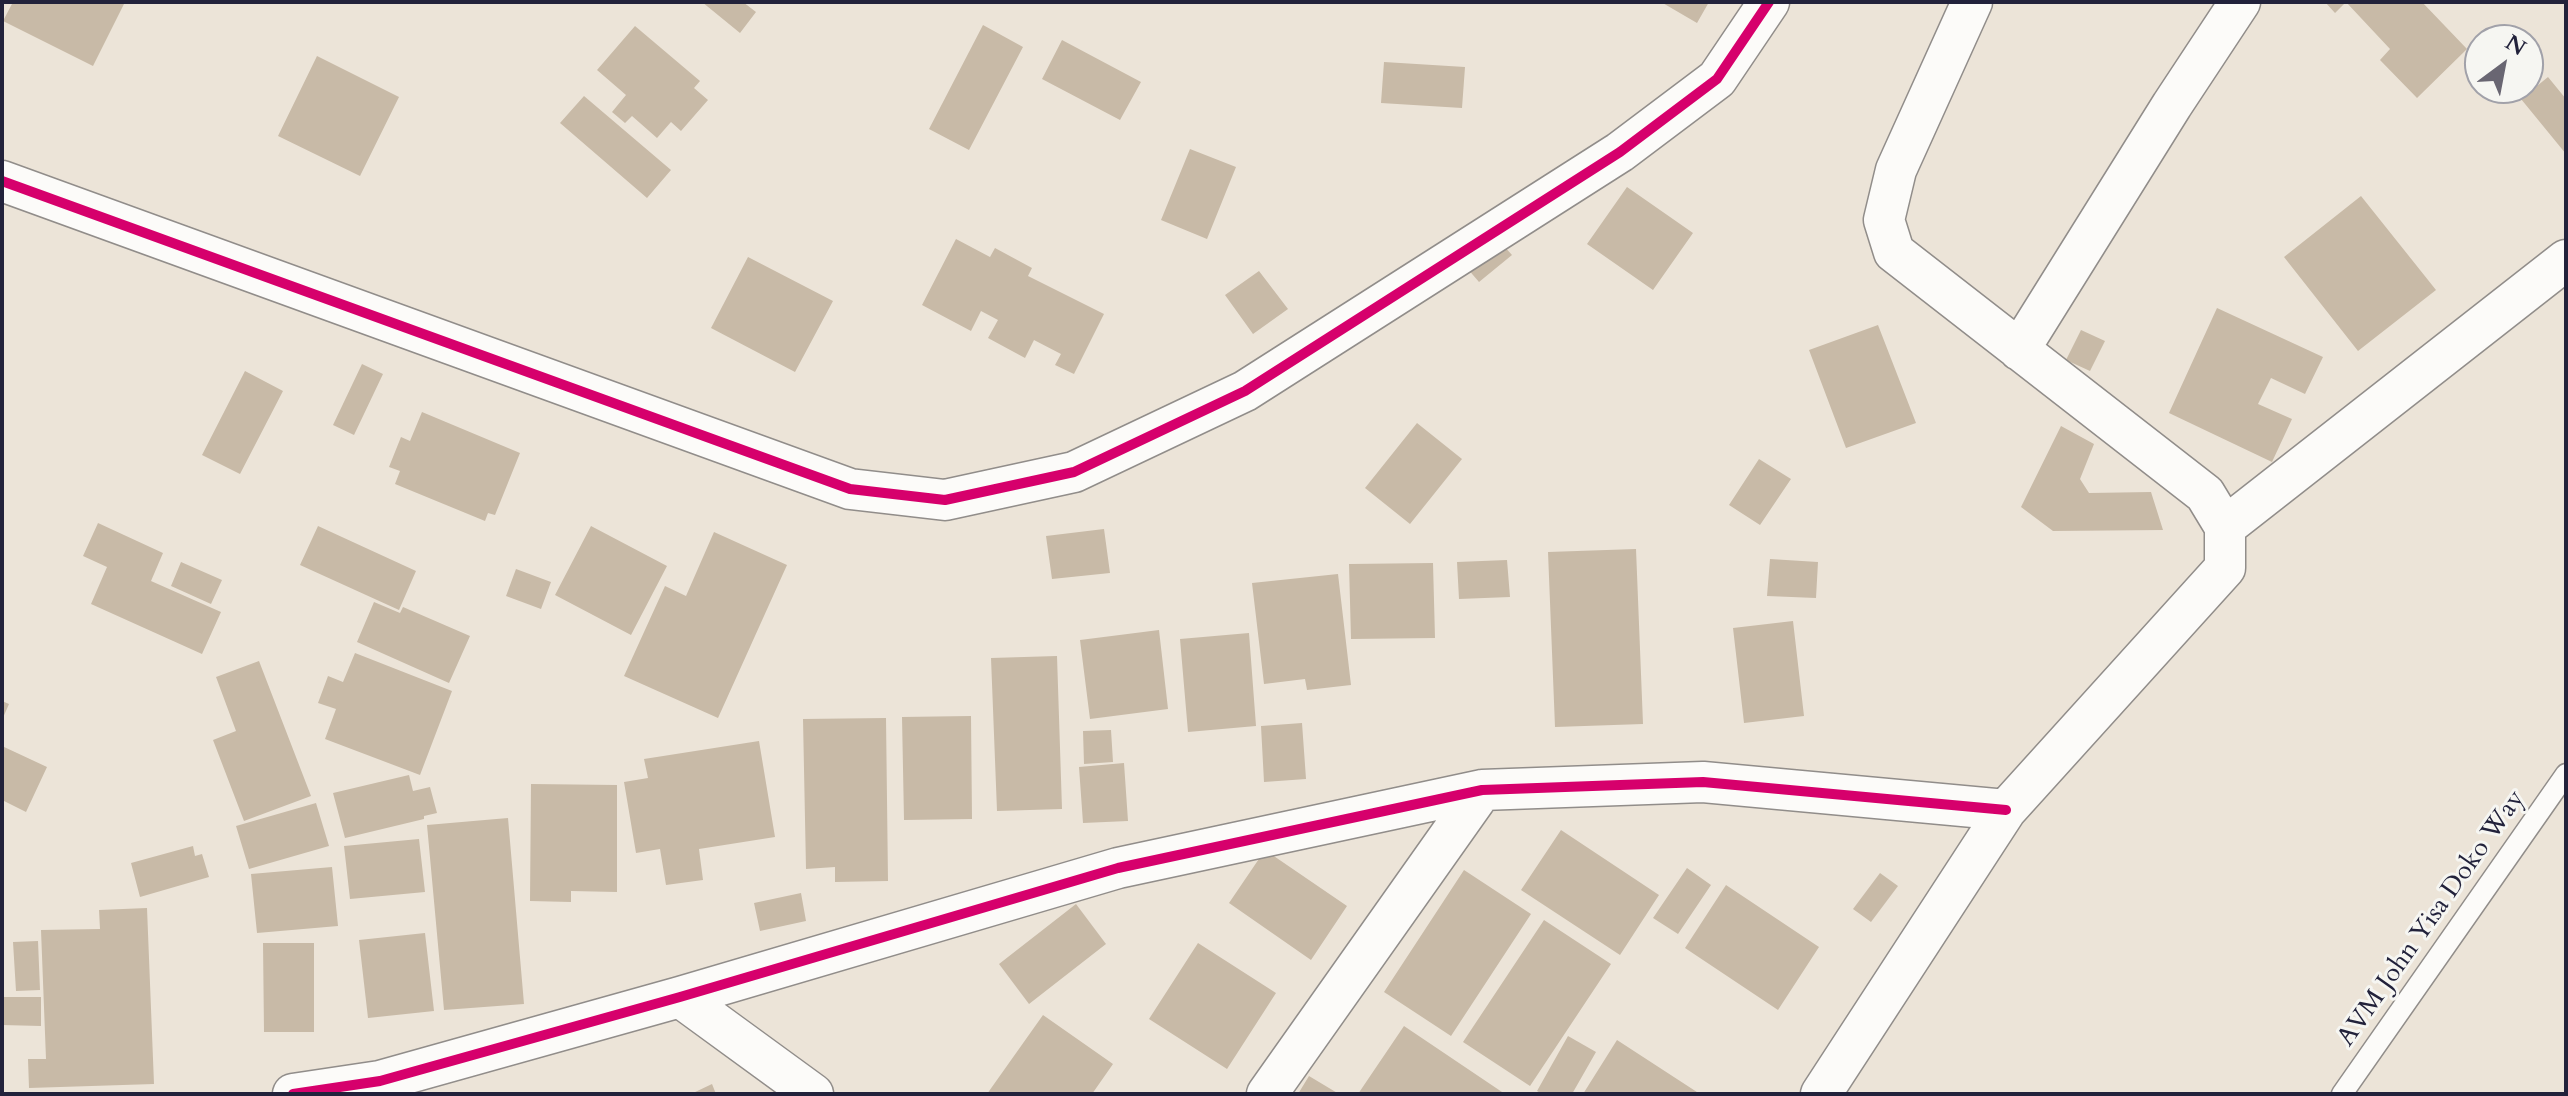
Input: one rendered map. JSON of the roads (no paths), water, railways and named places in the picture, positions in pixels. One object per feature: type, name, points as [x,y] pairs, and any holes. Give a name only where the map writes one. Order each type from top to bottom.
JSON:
[{"type":"street","points":[[2,181],[850,489],[945,500],[1074,472],[1245,391],[1620,152],[1717,79],[1769,2]]},
{"type":"street","points":[[1821,1094],[2006,810],[2225,568],[2225,527],[2205,494],[1894,252],[1884,220],[1896,170],[1972,2]]},
{"type":"street","points":[[2019,350],[2240,2]]},
{"type":"street","points":[[2225,527],[2566,260]]},
{"type":"street","points":[[293,1094],[382,1087],[1118,868],[1482,790],[1703,782],[2006,810]]},
{"type":"street","points":[[1267,1094],[1482,790]]},
{"type":"street","points":[[680,997],[813,1094]]},
{"type":"lane","name":"AVM John Yisa Doko Way","points":[[2342,1094],[2566,774]]}]
